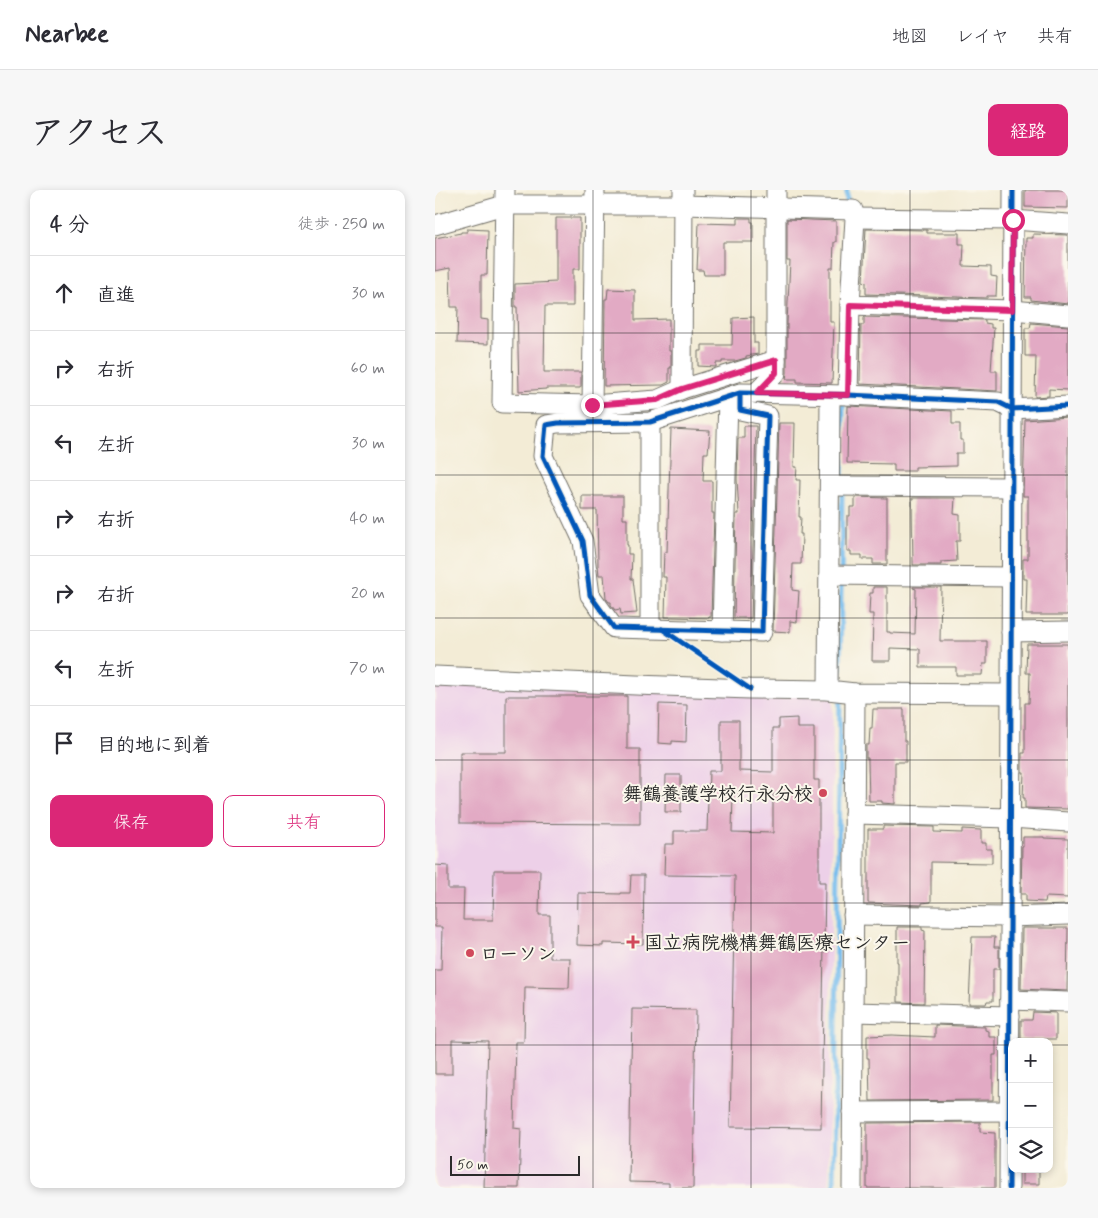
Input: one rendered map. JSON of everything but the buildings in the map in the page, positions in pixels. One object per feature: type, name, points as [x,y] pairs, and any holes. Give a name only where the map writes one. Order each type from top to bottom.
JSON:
[{"type":"street","points":[[1009,1083],[1013,190]]},
{"type":"street","points":[[505,197],[502,404],[592,405],[657,400],[682,389],[776,360]]},
{"type":"street","points":[[435,225],[505,197],[776,199],[853,210],[855,218],[850,305],[829,486],[828,690]]},
{"type":"street","points":[[592,405],[595,197]]},
{"type":"street","points":[[682,389],[683,197]]},
{"type":"street","points":[[742,394],[740,410],[768,416],[761,632],[614,628],[590,595],[583,541],[543,456],[546,425],[558,423],[650,422],[742,394],[776,373],[776,199]]},
{"type":"street","points":[[855,218],[1013,220],[1068,224]]},
{"type":"street","points":[[850,305],[1012,310],[1068,315]]},
{"type":"street","points":[[742,394],[839,395],[997,402],[1012,409],[1068,406]]},
{"type":"street","points":[[722,631],[742,394]]},
{"type":"street","points":[[650,422],[650,628]]},
{"type":"street","points":[[829,486],[1012,487]]},
{"type":"street","points":[[829,575],[1011,577]]},
{"type":"street","points":[[1011,632],[1068,630]]},
{"type":"street","points":[[435,676],[655,686],[828,690],[855,693],[1011,694]]},
{"type":"street","points":[[851,1188],[855,693]]},
{"type":"street","points":[[854,814],[1011,818],[1068,822]]},
{"type":"street","points":[[853,915],[1010,917],[1068,915]]},
{"type":"street","points":[[853,1012],[1010,1008],[1068,1002]]},
{"type":"street","points":[[852,1112],[1008,1111]]},
{"type":"street","points":[[1009,1128],[1009,1188]]},
{"type":"shaded area","name":"国立病院機構舞鶴医療センター","points":[[435,681],[833,697],[829,1188],[435,1188]]},
{"type":"waterway","points":[[847,190],[847,207]]},
{"type":"waterway","points":[[842,482],[843,398]]},
{"type":"waterway","points":[[840,687],[842,490]]},
{"type":"waterway","points":[[834,1188],[840,695]]},
{"type":"cycle path","points":[[1009,1188],[1013,190]]},
{"type":"cycle path","points":[[740,393],[740,410],[768,416],[762,632],[614,628],[590,595],[583,541],[543,456],[546,425],[558,423],[650,422],[740,393],[848,395],[998,402],[1012,409],[1068,406]]},
{"type":"cycle path","points":[[662,629],[750,689]]},
{"type":"place","name":"舞鶴養護学校行永分校","points":[[823,793]]},
{"type":"place","name":"国立病院機構舞鶴医療センター","points":[[633,942]]},
{"type":"place","name":"ローソン","points":[[470,953]]},
{"type":"route","points":[[592,405],[657,400],[682,389],[776,360],[776,373],[757,393],[848,395],[850,305],[1012,310],[1013,220]]}]
